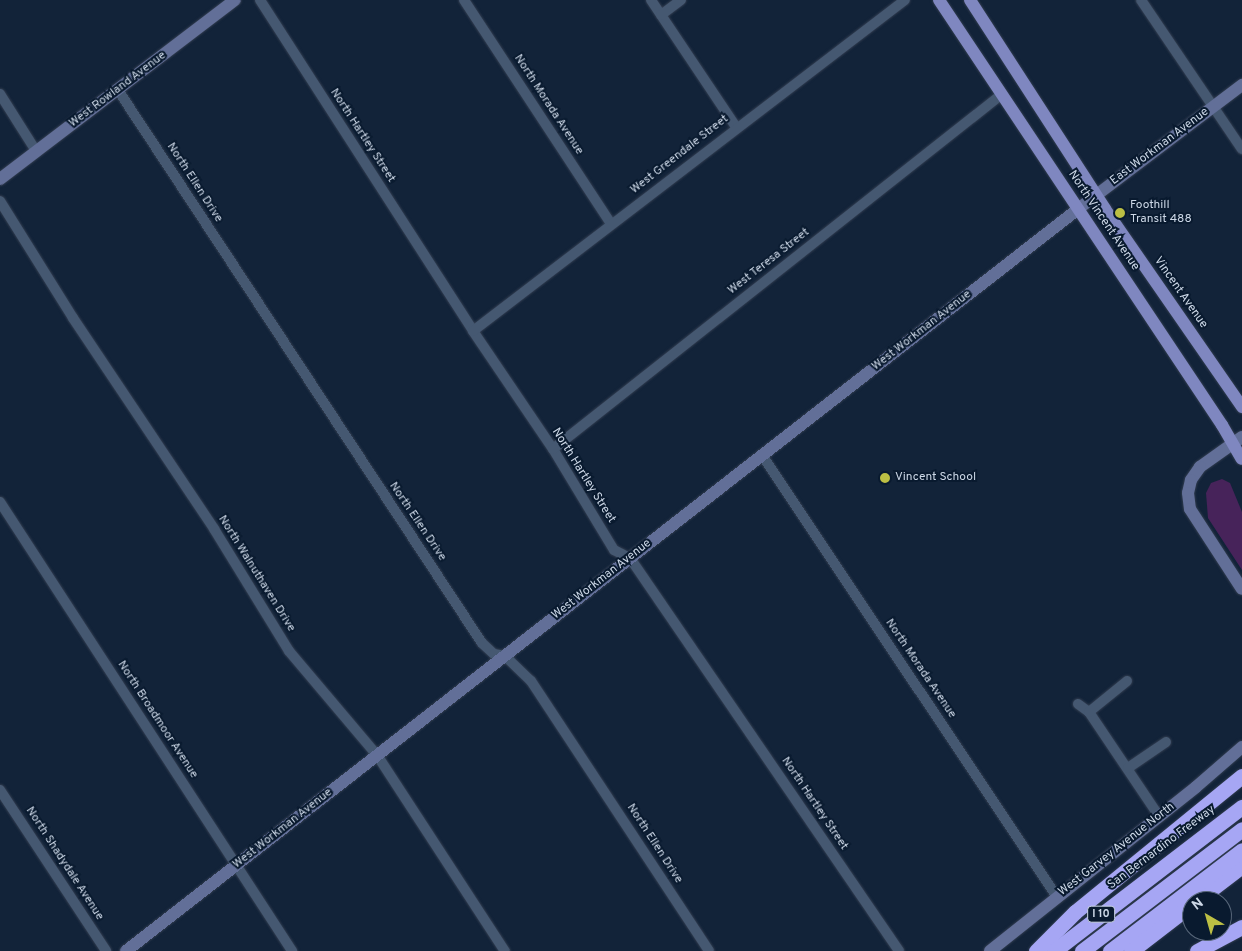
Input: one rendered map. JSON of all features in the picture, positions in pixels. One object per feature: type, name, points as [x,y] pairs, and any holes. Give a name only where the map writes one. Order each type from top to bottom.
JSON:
[{"type":"highway","points":[[1036,951],[1075,912],[1221,796],[1242,776]]},
{"type":"highway","name":"San Bernardino Freeway","points":[[1054,951],[1240,807]]},
{"type":"highway","points":[[1082,951],[1242,829]]},
{"type":"highway","points":[[1110,951],[1242,850]]},
{"type":"highway","points":[[1209,891],[1242,866]]},
{"type":"highway","points":[[1131,951],[1182,912]]},
{"type":"highway","points":[[1197,951],[1242,927]]},
{"type":"main road","name":"North Vincent Avenue","points":[[939,0],[1078,209],[1238,440],[1242,458]]},
{"type":"main road","name":"North Vincent Avenue","points":[[970,0],[1096,195]]},
{"type":"main road","name":"Vincent Avenue","points":[[1096,195],[1242,407]]},
{"type":"street","name":"West Rowland Avenue","points":[[0,179],[235,0]]},
{"type":"street","name":"North Hartley Street","points":[[260,0],[473,331],[553,449],[614,550],[630,558],[899,951]]},
{"type":"street","name":"North Morada Avenue","points":[[464,0],[611,224]]},
{"type":"street","points":[[651,0],[736,127]]},
{"type":"street","points":[[660,16],[681,0]]},
{"type":"street","name":"West Greendale Street","points":[[473,331],[736,127],[905,0]]},
{"type":"street","points":[[1141,0],[1242,149]]},
{"type":"street","name":"East Workman Avenue","points":[[1078,209],[1242,86]]},
{"type":"street","name":"North Ellen Drive","points":[[118,90],[482,642],[494,654],[505,656],[531,681],[709,951]]},
{"type":"street","points":[[0,94],[36,151]]},
{"type":"street","name":"West Teresa Street","points":[[553,449],[1001,95]]},
{"type":"street","name":"North Walnuthaven Drive","points":[[0,201],[73,318],[214,529],[289,651],[377,755],[505,951]]},
{"type":"street","name":"West Workman Avenue","points":[[126,951],[1078,209]]},
{"type":"street","points":[[1238,440],[1200,467],[1191,480],[1188,493],[1190,509],[1242,589]]},
{"type":"street","name":"North Morada Avenue","points":[[762,455],[1057,897]]},
{"type":"street","name":"North Broadmoor Avenue","points":[[0,502],[292,951]]},
{"type":"street","points":[[1089,712],[1127,682]]},
{"type":"street","points":[[1078,704],[1089,712],[1160,816]]},
{"type":"street","points":[[1128,768],[1166,742]]},
{"type":"street","name":"West Garvey Avenue North","points":[[990,951],[1160,816],[1242,747]]},
{"type":"street","name":"North Shadydale Avenue","points":[[0,790],[106,951]]},
{"type":"shaded area","points":[[1222,479],[1230,483],[1242,512],[1242,570],[1208,518],[1206,493],[1211,483]]},
{"type":"place","name":"Foothill Transit 488","points":[[1120,213]]},
{"type":"place","name":"Vincent School","points":[[885,478]]}]
